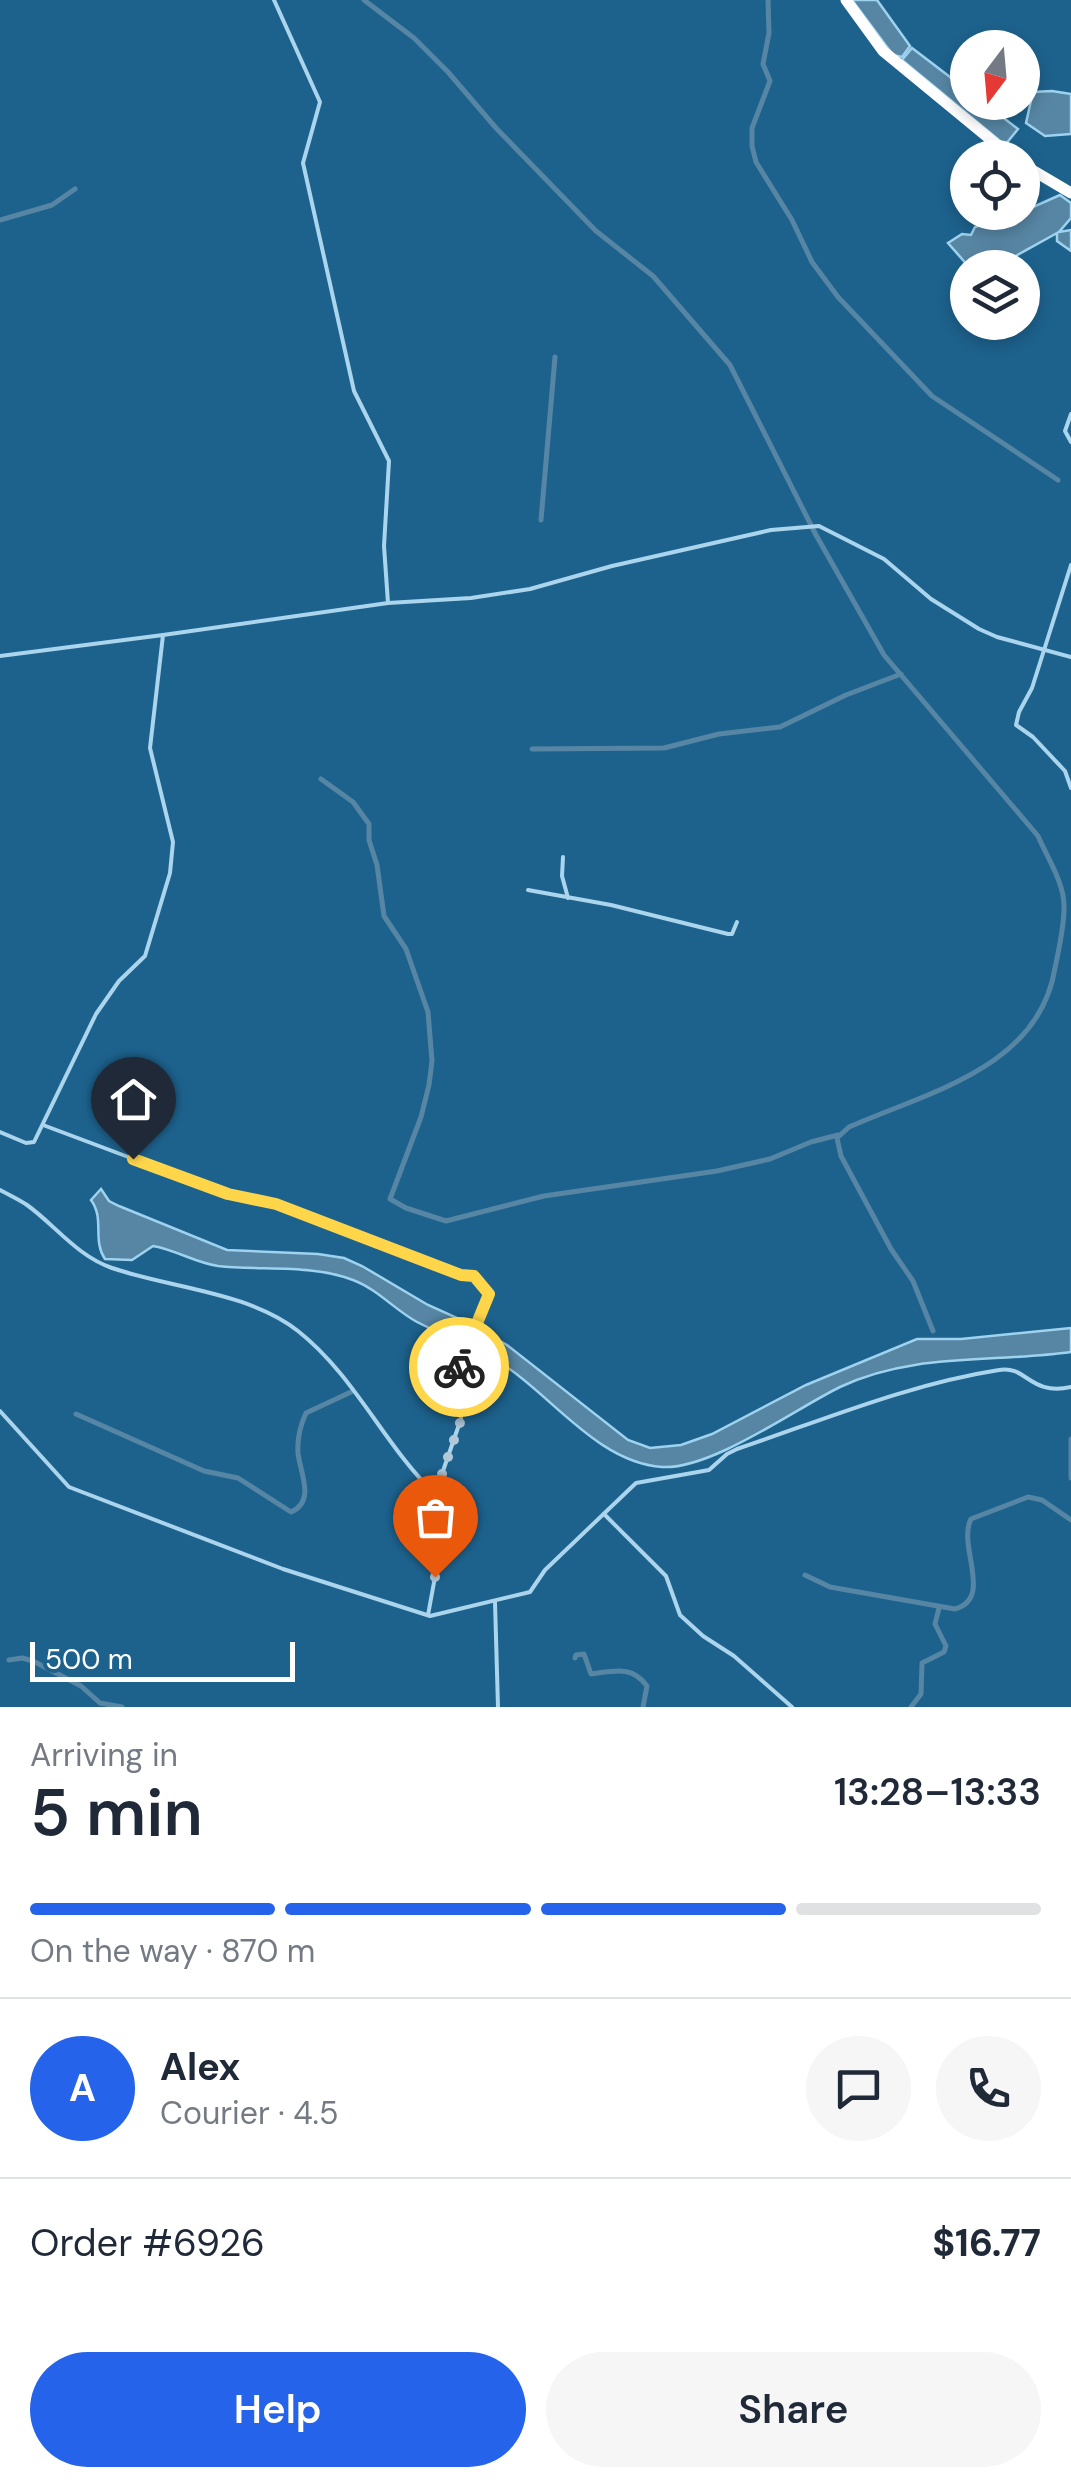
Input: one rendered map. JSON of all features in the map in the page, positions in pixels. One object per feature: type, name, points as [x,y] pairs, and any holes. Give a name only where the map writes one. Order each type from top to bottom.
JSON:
[{"type":"highway","points":[[846,0],[884,51],[991,140]]},
{"type":"highway","points":[[1040,175],[1070,194]]},
{"type":"street","points":[[274,0],[320,102],[303,163],[354,391],[389,461],[384,546],[388,602]]},
{"type":"street","points":[[1071,414],[1066,431],[1071,442]]},
{"type":"street","points":[[0,656],[388,602],[471,598],[530,589],[771,530],[819,526],[884,558],[931,599],[979,629],[1071,657]]},
{"type":"street","points":[[1071,565],[1016,725],[1033,736],[1065,771],[1071,788]]},
{"type":"street","points":[[0,1132],[26,1143],[34,1142],[96,1014],[145,956],[170,873],[173,842],[150,748],[163,635]]},
{"type":"street","points":[[562,857],[568,898]]},
{"type":"street","points":[[528,890],[611,905],[728,934],[735,930],[737,922]]},
{"type":"street","points":[[43,1124],[228,1194],[276,1204],[461,1275],[474,1276],[489,1294],[461,1360],[461,1420],[435,1494],[423,1549],[435,1577],[428,1615]]},
{"type":"street","points":[[0,1190],[28,1206],[72,1245],[108,1267],[260,1309],[298,1331],[354,1390],[410,1468],[435,1494]]},
{"type":"street","points":[[0,1411],[69,1487],[252,1558],[428,1615],[530,1592],[545,1570],[626,1491],[643,1480],[709,1470],[737,1449],[931,1386],[1006,1368],[1047,1390],[1071,1386]]},
{"type":"street","points":[[604,1514],[666,1576],[680,1615],[792,1707]]},
{"type":"street","points":[[495,1602],[498,1707]]},
{"type":"water","points":[[852,0],[877,0],[910,46],[902,57],[893,55]]},
{"type":"water","points":[[912,48],[950,77],[950,100],[902,60]]},
{"type":"water","points":[[1040,92],[1071,94],[1071,134],[1045,136],[1026,123],[1040,120]]},
{"type":"water","points":[[975,120],[1006,120],[1018,129],[1009,140],[999,140]]},
{"type":"water","points":[[1060,195],[1071,203],[1071,218],[1059,232],[1071,230],[1071,251],[1057,241],[1057,233],[1026,250],[954,250],[948,243],[962,234],[971,235],[974,230],[1040,230],[1040,204]]},
{"type":"water","points":[[101,1189],[109,1201],[119,1206],[227,1250],[318,1254],[362,1266],[507,1345],[628,1440],[650,1448],[681,1445],[712,1434],[806,1385],[917,1339],[961,1339],[1071,1328],[1071,1352],[896,1368],[840,1387],[728,1449],[682,1465],[662,1467],[640,1463],[600,1443],[511,1370],[417,1322],[353,1280],[304,1270],[218,1266],[153,1246],[132,1260],[105,1259],[91,1200]]},
{"type":"waterway","points":[[364,0],[414,38],[596,231],[653,276],[730,365],[816,535],[884,655],[1038,836],[1055,871],[1064,899],[1061,938],[1045,1002],[1027,1030],[1004,1053],[976,1072],[849,1127],[837,1138],[841,1156],[891,1249],[913,1281],[933,1331]]},
{"type":"waterway","points":[[768,0],[769,33],[763,64],[770,81],[752,128],[752,146],[756,162],[792,220],[812,262],[838,297],[932,396],[1058,480]]},
{"type":"waterway","points":[[0,220],[52,205],[75,189]]},
{"type":"waterway","points":[[541,520],[555,357]]},
{"type":"waterway","points":[[532,749],[664,748],[719,734],[780,727],[901,674]]},
{"type":"waterway","points":[[321,779],[353,802],[369,824],[384,916],[406,949],[428,1012],[432,1061],[429,1085],[390,1199],[446,1221],[544,1196],[717,1171],[770,1159],[838,1135]]},
{"type":"waterway","points":[[76,1414],[204,1471],[238,1478],[291,1512],[299,1507],[305,1494],[298,1448],[306,1413],[351,1392]]},
{"type":"waterway","points":[[1071,1439],[1071,1478]]},
{"type":"waterway","points":[[805,1575],[830,1587],[955,1609],[966,1603],[974,1583],[968,1543],[971,1519],[1028,1497],[1042,1500],[1071,1520]]},
{"type":"waterway","points":[[911,1707],[921,1694],[922,1663],[944,1652],[946,1646],[935,1624],[939,1608]]},
{"type":"waterway","points":[[575,1658],[584,1654],[591,1674],[622,1671],[641,1679],[647,1686],[643,1707]]},
{"type":"waterway","points":[[9,1660],[33,1661],[81,1686],[100,1703],[122,1707]]},
{"type":"way so far","points":[[435,1577],[423,1549],[435,1494],[461,1420],[459,1367]]},
{"type":"route","points":[[133,1159],[228,1194],[276,1204],[461,1275],[474,1276],[489,1294],[459,1367]]}]
